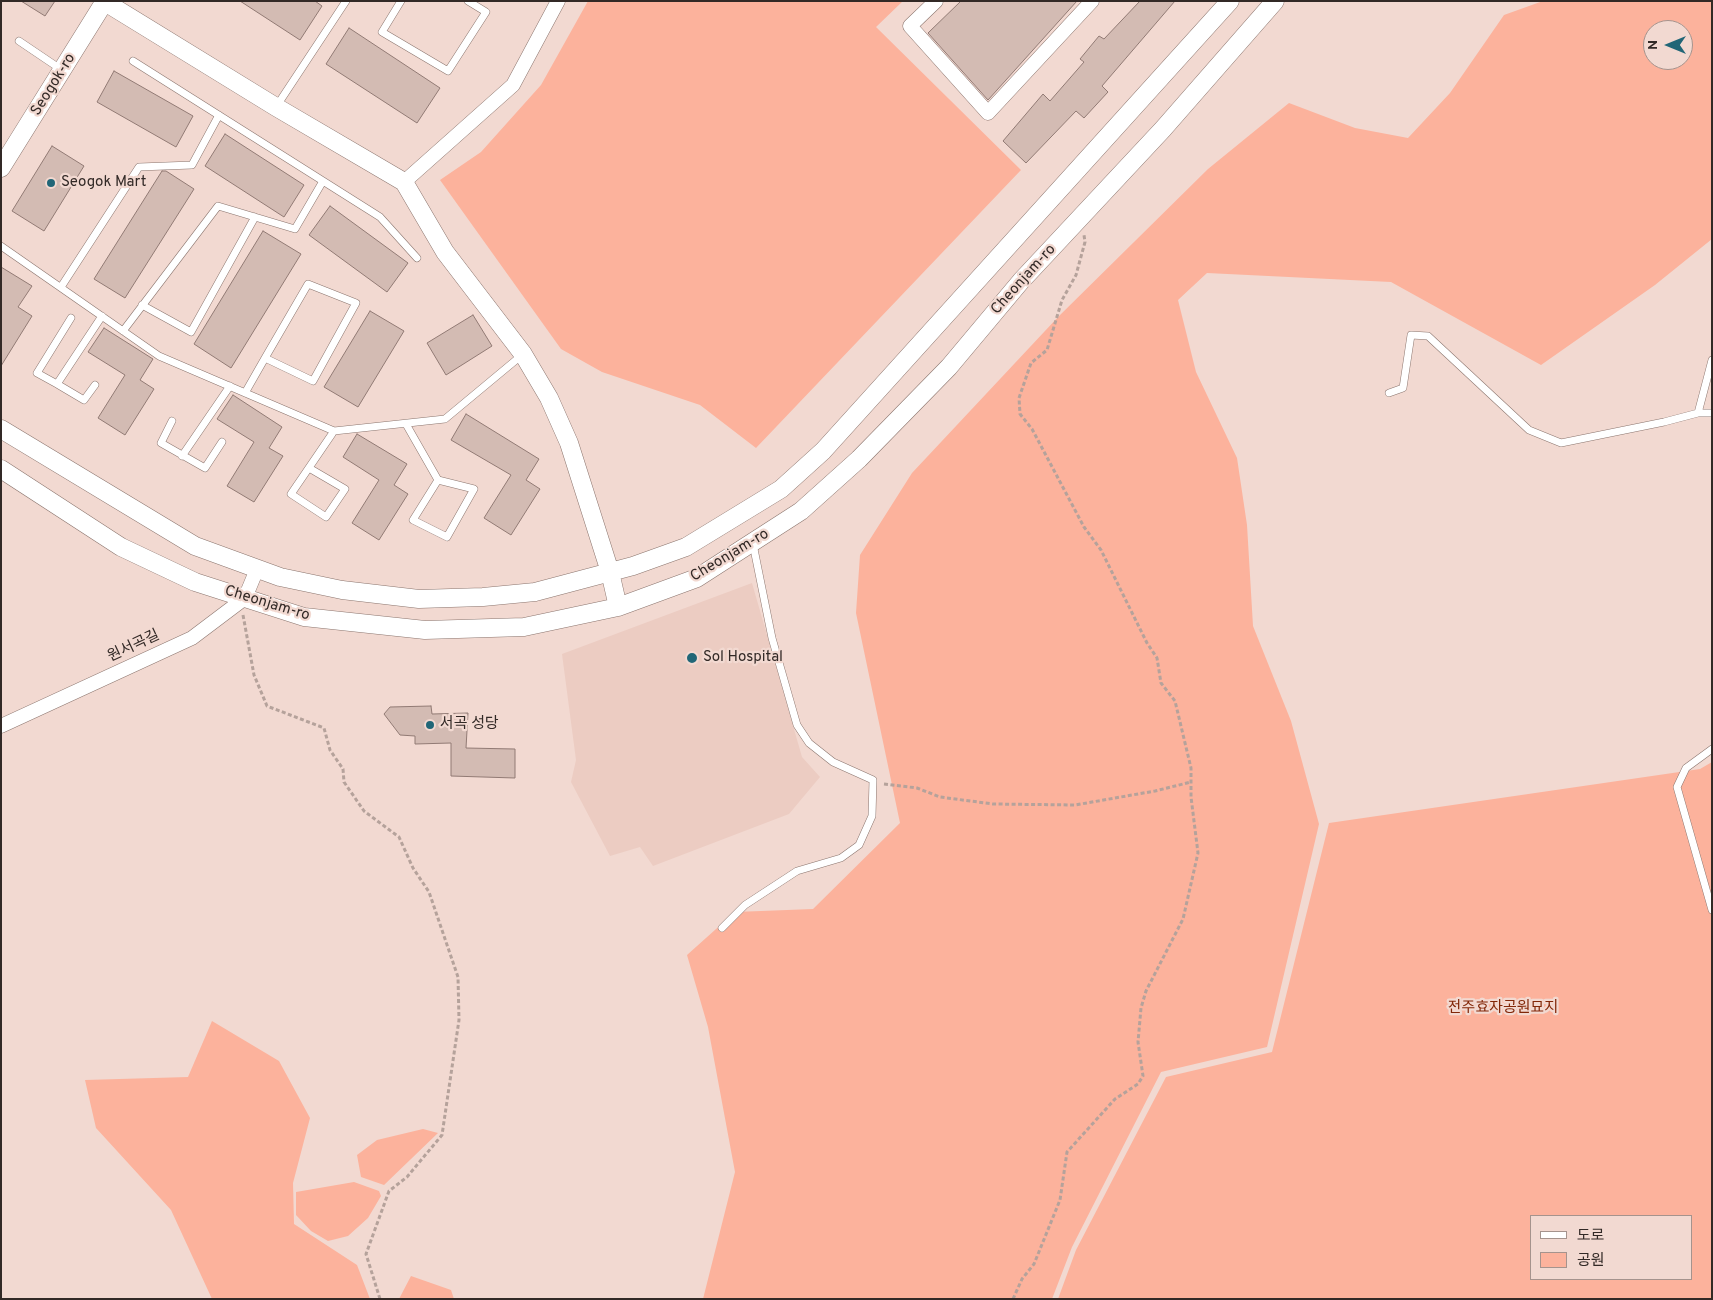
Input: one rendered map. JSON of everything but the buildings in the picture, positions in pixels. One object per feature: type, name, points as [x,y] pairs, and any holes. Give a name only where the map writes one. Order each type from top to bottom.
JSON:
[{"type":"street","points":[[404,182],[513,85],[558,1]]},
{"type":"street","points":[[936,1],[910,26],[988,113],[1092,1]]},
{"type":"street","name":"Cheonjam-ro","points":[[1,429],[195,546],[257,569],[342,590],[419,599],[483,597],[535,592],[610,572],[694,543],[781,489],[823,451],[1230,1]]},
{"type":"street","name":"Cheonjam-ro","points":[[1,469],[121,547],[195,582],[243,601],[304,617],[425,630],[524,627],[618,607],[697,578],[753,544],[801,511],[859,459],[949,367],[1022,280],[1083,217],[1275,1]]},
{"type":"street","points":[[105,2],[276,108],[404,182],[446,252],[523,354],[549,398],[569,443],[610,572],[618,607]]},
{"type":"street","name":"Seogok-ro","points":[[3,160],[63,70],[105,2]]},
{"type":"street","points":[[243,601],[257,569]]},
{"type":"street","name":"원서곡길","points":[[1,726],[192,638],[243,601]]},
{"type":"lane","points":[[276,108],[346,1]]},
{"type":"lane","points":[[401,1],[382,32],[448,71],[486,12],[468,1]]},
{"type":"lane","points":[[19,41],[63,70]]},
{"type":"lane","points":[[133,61],[380,217],[417,258]]},
{"type":"lane","points":[[61,287],[139,167],[192,165],[219,115]]},
{"type":"lane","points":[[123,330],[218,206],[294,229],[323,181]]},
{"type":"lane","points":[[142,305],[191,332],[255,217]]},
{"type":"lane","points":[[1,246],[159,356],[334,431],[446,419],[523,354]]},
{"type":"lane","points":[[245,393],[265,358],[308,284],[356,303],[313,381],[265,358]]},
{"type":"lane","points":[[57,384],[102,316]]},
{"type":"lane","points":[[71,318],[37,373],[84,400],[95,385]]},
{"type":"lane","points":[[1389,393],[1403,388],[1411,335],[1428,336],[1529,430],[1561,443],[1664,422],[1698,413],[1712,413]]},
{"type":"lane","points":[[1698,413],[1712,360]]},
{"type":"lane","points":[[182,456],[230,386]]},
{"type":"lane","points":[[172,421],[161,443],[205,468],[222,442]]},
{"type":"lane","points":[[406,424],[438,480],[474,488],[447,537],[413,520],[438,480]]},
{"type":"lane","points":[[309,468],[346,488],[326,517],[290,494],[334,431]]},
{"type":"lane","points":[[722,928],[745,906],[797,871],[841,858],[859,845],[872,816],[873,780],[833,762],[809,743],[797,725],[772,638],[753,544]]},
{"type":"lane","points":[[1712,749],[1686,768],[1676,786],[1712,910]]},
{"type":"path","points":[[1013,1299],[1022,1279],[1034,1264],[1060,1200],[1067,1152],[1115,1099],[1138,1084],[1143,1076],[1138,1042],[1141,1008],[1146,991],[1182,919],[1198,853],[1191,768],[1175,701],[1161,683],[1157,658],[1147,643],[1100,550],[1084,527],[1032,429],[1020,414],[1019,398],[1031,364],[1048,350],[1062,300],[1076,275],[1085,242],[1083,217]]},
{"type":"path","points":[[243,601],[254,675],[267,706],[324,728],[330,750],[343,769],[344,782],[364,811],[399,837],[413,868],[429,892],[458,978],[459,1020],[442,1135],[407,1177],[389,1190],[366,1254],[380,1299]]},
{"type":"path","points":[[880,784],[918,788],[940,797],[993,804],[1075,805],[1155,791],[1191,782]]},
{"type":"shaded area","points":[[752,583],[802,757],[820,777],[789,814],[653,866],[640,847],[610,856],[571,782],[576,760],[562,654]]},
{"type":"green space","points":[[588,1],[903,1],[876,27],[1021,170],[756,448],[700,405],[602,372],[561,349],[440,180],[481,152],[541,85]]},
{"type":"green space","points":[[1543,1],[1712,1],[1712,239],[1655,285],[1541,365],[1391,282],[1207,273],[1178,300],[1196,372],[1237,458],[1247,525],[1253,626],[1291,721],[1319,824],[1267,1047],[1161,1072],[1072,1247],[1052,1299],[703,1299],[735,1172],[708,1027],[687,955],[735,912],[813,909],[900,823],[856,613],[860,555],[912,473],[1059,316],[1208,169],[1289,103],[1355,128],[1408,138],[1450,93],[1504,15]]},
{"type":"green space","name":"전주효자공원묘지","points":[[1712,762],[1712,1299],[1058,1299],[1076,1250],[1166,1077],[1272,1052],[1329,823],[1700,769]]},
{"type":"green space","points":[[212,1021],[279,1061],[310,1118],[293,1183],[294,1224],[357,1265],[370,1299],[212,1299],[171,1210],[96,1128],[85,1080],[188,1077]]},
{"type":"green space","points":[[423,1129],[438,1133],[384,1185],[361,1177],[357,1155],[377,1140]]},
{"type":"green space","points":[[354,1182],[379,1191],[381,1196],[368,1218],[348,1236],[328,1241],[311,1231],[296,1215],[296,1192]]},
{"type":"green space","points":[[411,1276],[451,1290],[454,1299],[399,1299]]},
{"type":"place","name":"Seogok Mart","points":[[51,183]]},
{"type":"place","name":"Sol Hospital","points":[[692,658]]},
{"type":"place","name":"서곡 성당","points":[[430,725]]}]
